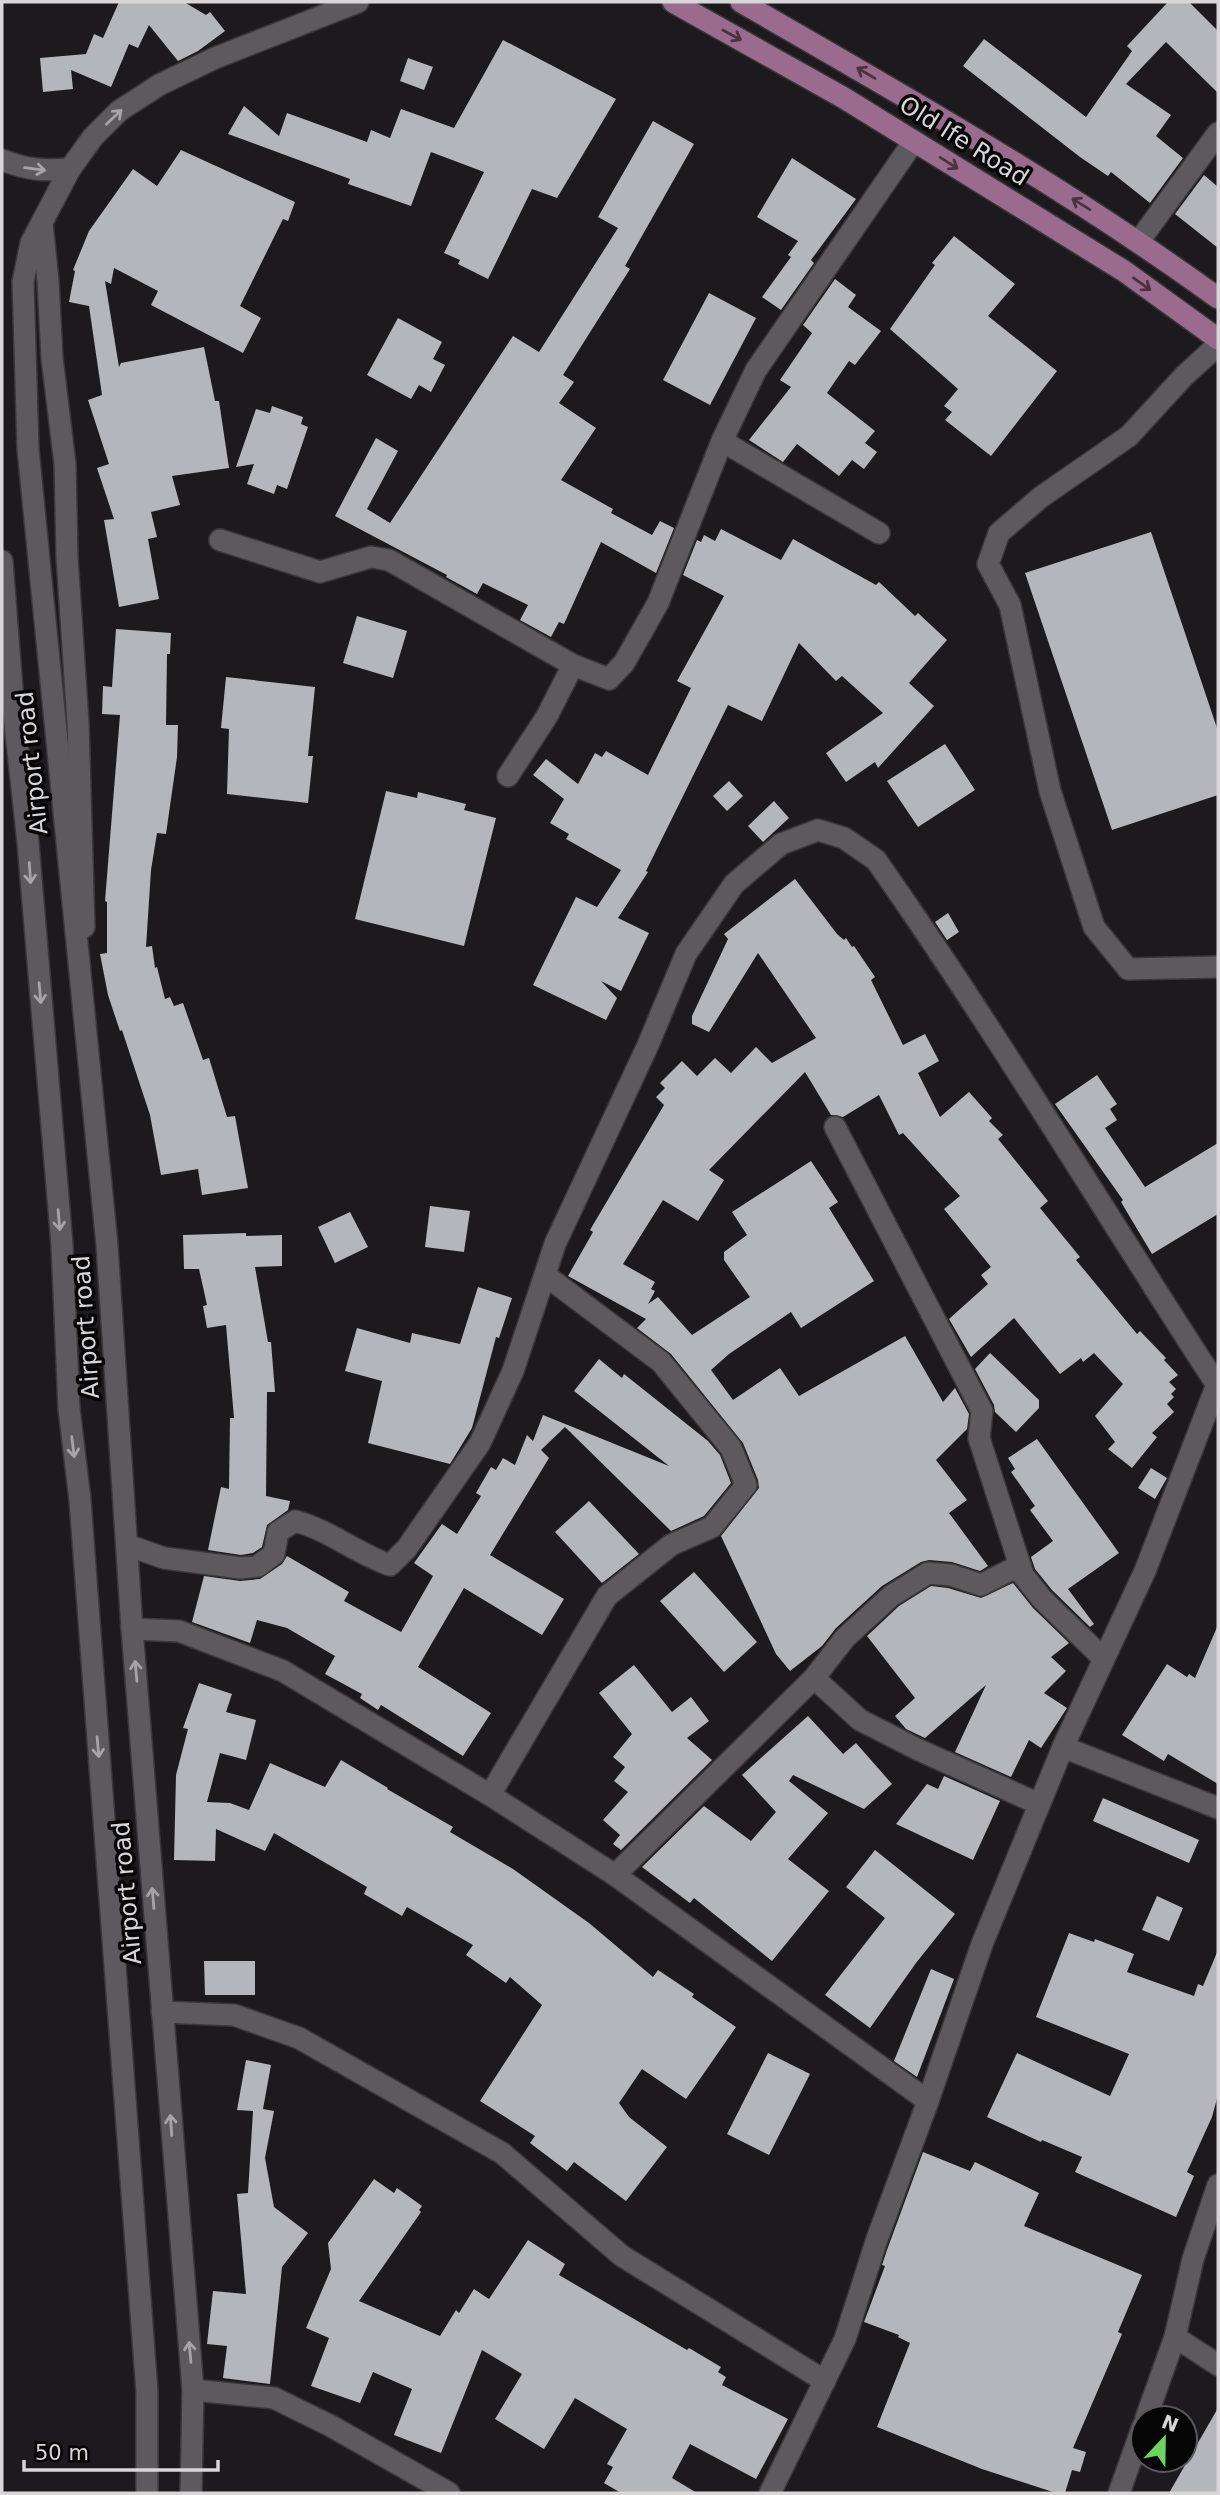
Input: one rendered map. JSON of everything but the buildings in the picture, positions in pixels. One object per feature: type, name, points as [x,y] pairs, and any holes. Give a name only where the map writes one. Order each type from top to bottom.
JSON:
[{"type":"main road","name":"Old Ife Road","points":[[654,2],[680,6],[844,97],[1124,271],[1218,339]]},
{"type":"main road","name":"Old Ife Road","points":[[741,2],[918,104],[1139,241],[1218,298]]},
{"type":"street","points":[[2,160],[42,171],[70,169],[93,137],[120,111],[159,85],[215,58],[358,2]]},
{"type":"street","points":[[1139,241],[1218,133]]},
{"type":"street","points":[[220,540],[320,572],[371,557],[388,560],[573,665],[609,679],[624,663],[658,603],[722,441],[756,370],[914,141]]},
{"type":"street","name":"Airport road","points":[[70,169],[31,243],[23,282],[28,449],[107,1245],[132,1629],[193,2390],[191,2493]]},
{"type":"street","points":[[42,223],[52,358],[65,464],[67,557],[78,723],[84,933],[95,1059],[114,1218],[112,1236],[107,1245]]},
{"type":"street","points":[[1218,345],[1184,376],[1129,436],[1041,497],[999,533],[988,564],[1010,605],[1050,790],[1094,927],[1128,969],[1218,967]]},
{"type":"street","points":[[722,441],[879,533]]},
{"type":"street","name":"Airport road","points":[[2,561],[62,1245],[69,1409],[80,1500],[147,2392],[147,2493]]},
{"type":"street","points":[[508,776],[547,716],[573,665]]},
{"type":"street","points":[[127,1545],[163,1558],[241,1568],[258,1566],[274,1554],[278,1532],[295,1521],[318,1527],[368,1557],[390,1565],[407,1548],[480,1443],[513,1371],[555,1244],[648,1045],[686,954],[734,884],[781,844],[818,830],[844,838],[876,860],[1026,1085],[1127,1248],[1218,1383],[1146,1571],[1063,1747],[982,1944],[877,2239],[845,2339],[771,2493]]},
{"type":"street","points":[[28,843],[66,838]]},
{"type":"street","points":[[835,1127],[982,1411],[979,1438],[1023,1575],[1042,1599],[1104,1658]]},
{"type":"street","points":[[489,1795],[607,1596],[670,1545],[712,1527],[746,1485],[731,1448],[661,1362],[545,1275]]},
{"type":"street","points":[[615,1875],[814,1678],[845,1638],[891,1596],[928,1573],[951,1574],[981,1585],[1020,1565]]},
{"type":"street","points":[[132,1629],[179,1631],[283,1671],[489,1795],[615,1875],[928,2101]]},
{"type":"street","points":[[814,1678],[860,1720],[1039,1804]]},
{"type":"street","points":[[1063,1747],[1218,1808]]},
{"type":"street","points":[[162,2012],[234,2015],[299,2038],[502,2153],[622,2256],[825,2381]]},
{"type":"street","points":[[1151,2404],[1175,2337],[1193,2259],[1218,2185]]},
{"type":"street","points":[[1175,2337],[1218,2365]]},
{"type":"street","points":[[193,2390],[274,2398],[331,2426],[449,2493]]},
{"type":"street","points":[[1119,2493],[1129,2466]]}]
